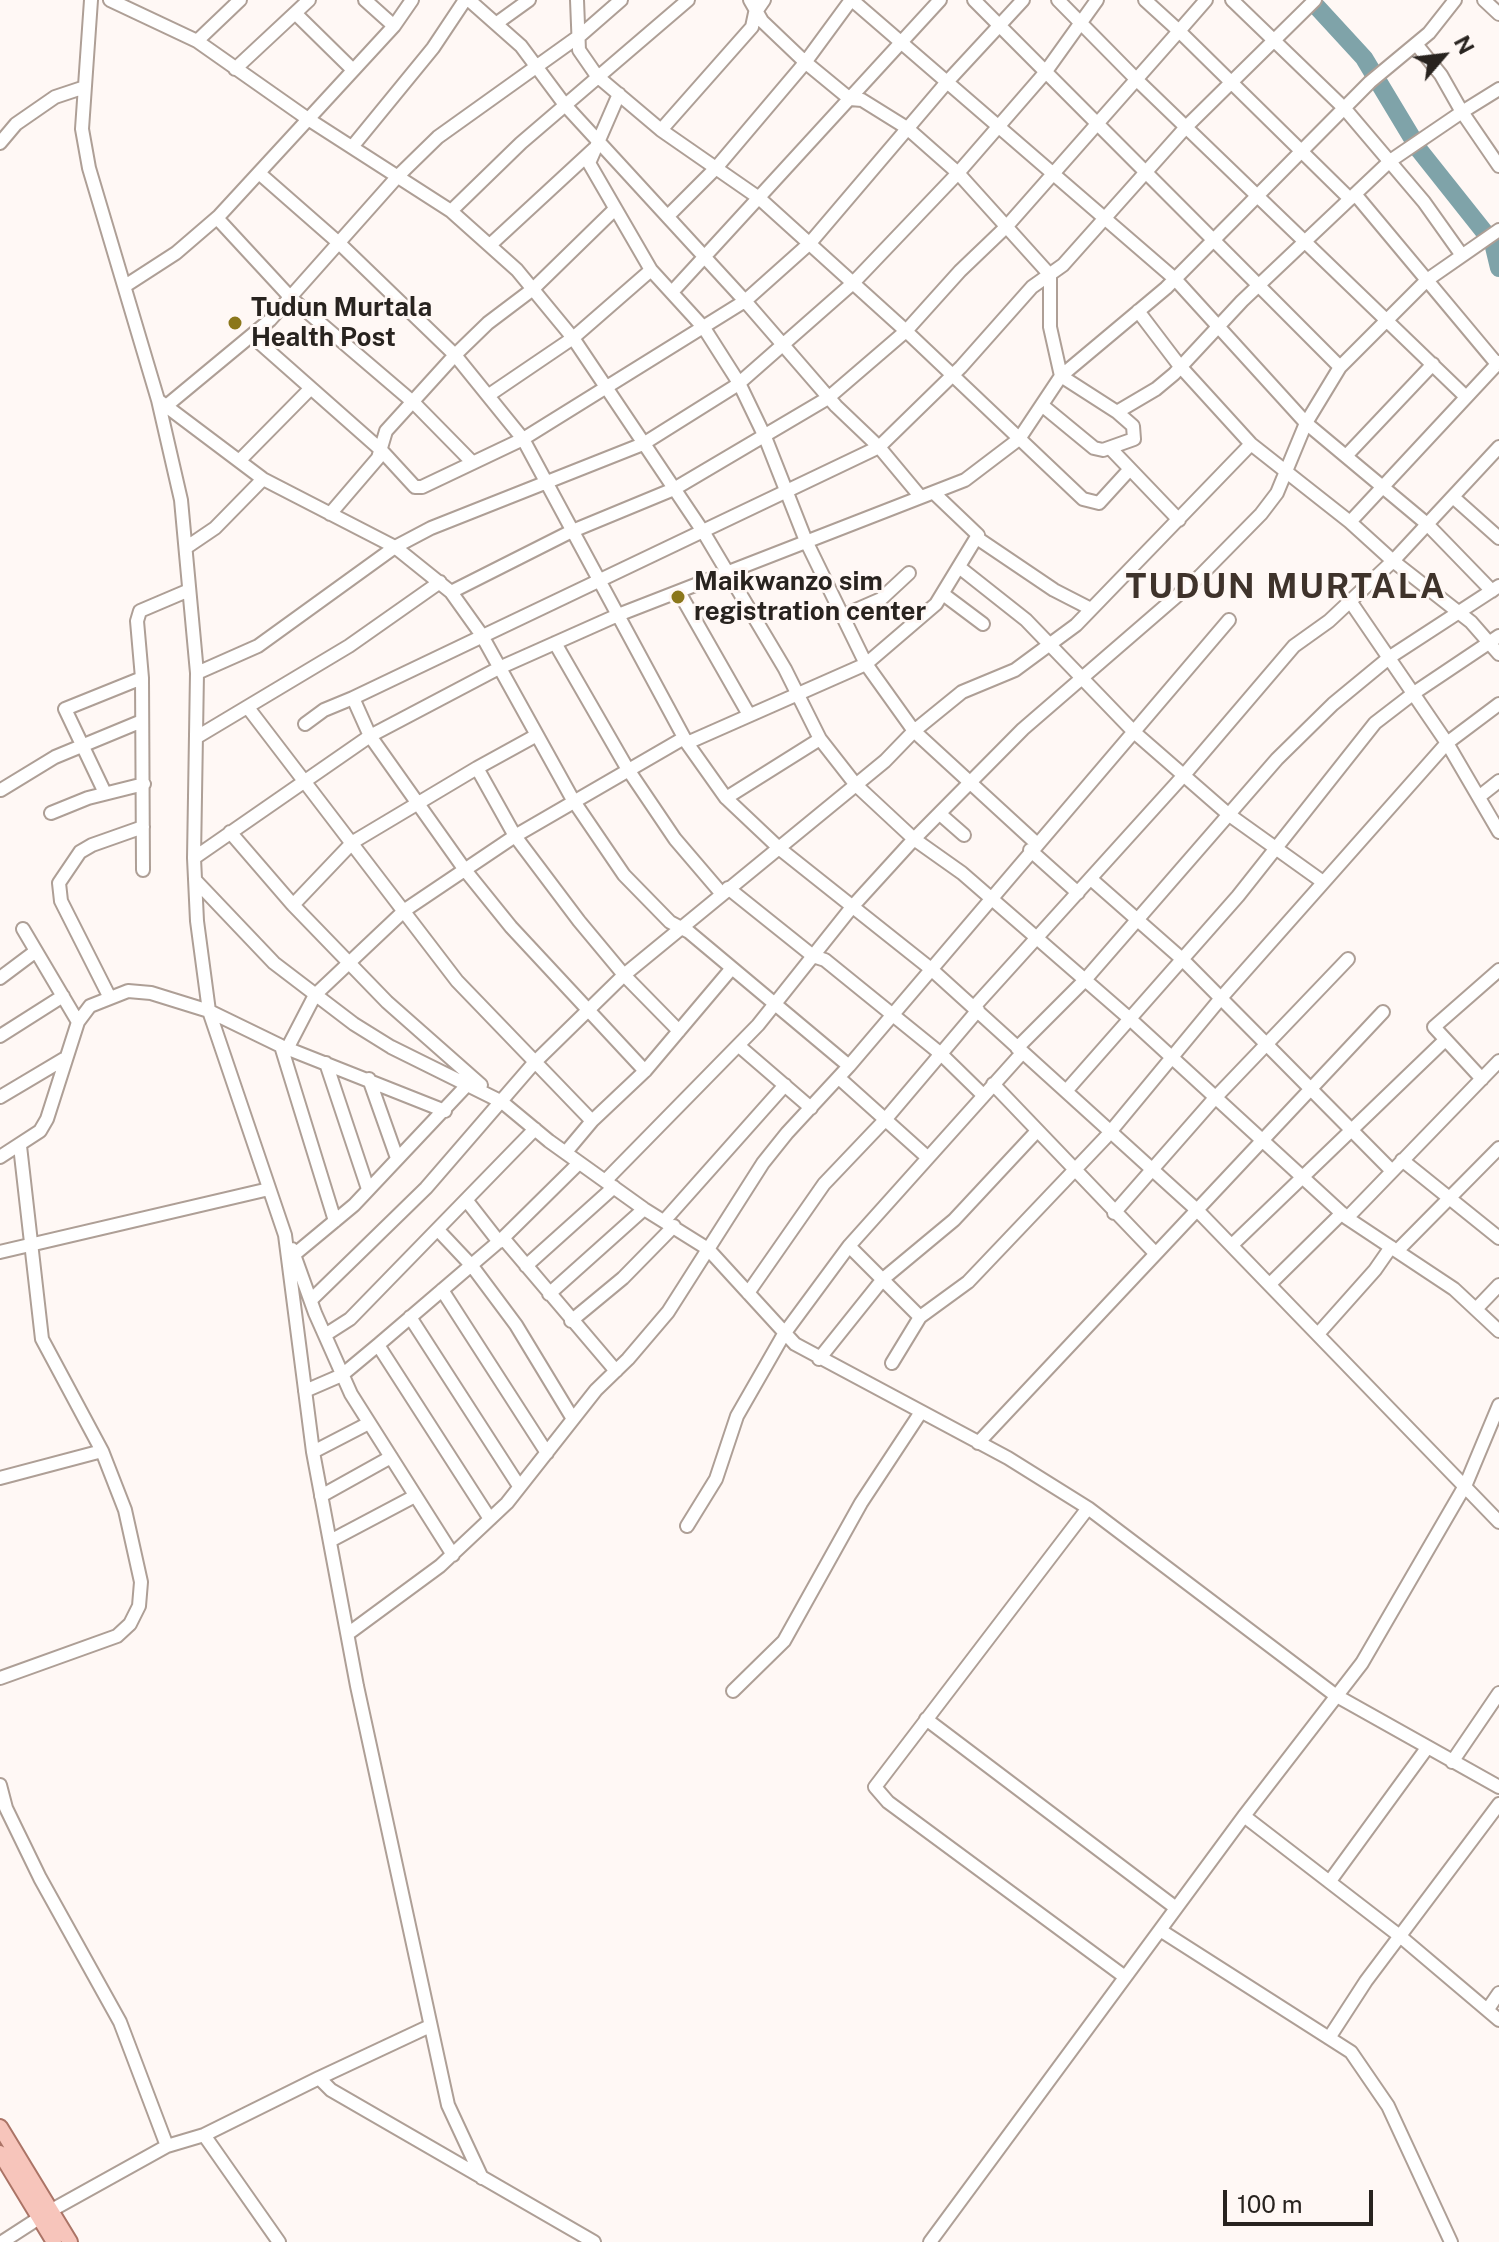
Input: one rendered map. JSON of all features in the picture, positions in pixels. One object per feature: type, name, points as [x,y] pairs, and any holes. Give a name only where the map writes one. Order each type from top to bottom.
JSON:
[{"type":"main road","points":[[0,2127],[44,2214],[54,2242]]},
{"type":"main road","points":[[0,2153],[44,2214],[70,2242]]},
{"type":"street","points":[[91,0],[82,88],[82,129],[89,168],[162,404],[187,547],[187,591],[197,673],[195,880],[209,1011],[285,1235],[342,1375],[453,1555]]},
{"type":"street","points":[[110,0],[130,3],[197,41],[308,119],[451,211],[490,245],[533,289],[608,388],[704,533],[820,739],[856,785],[914,839],[991,898],[1130,1019],[1344,1216],[1395,1248],[1477,1308],[1499,1331]]},
{"type":"street","points":[[197,41],[240,0]]},
{"type":"street","points":[[235,69],[309,0]]},
{"type":"street","points":[[365,0],[394,26]]},
{"type":"street","points":[[125,286],[176,253],[217,218],[394,26],[412,0]]},
{"type":"street","points":[[352,147],[433,48],[467,0],[497,23],[535,65],[565,105],[745,301],[828,398],[879,447],[919,495]]},
{"type":"street","points":[[497,23],[529,0]]},
{"type":"street","points":[[577,0],[579,50],[597,76],[661,130],[759,198],[1091,503],[1099,503],[1130,469]]},
{"type":"street","points":[[451,211],[597,76],[663,25],[688,0]]},
{"type":"street","points":[[668,216],[716,168],[805,62],[852,0],[1054,176],[1106,215],[1220,325],[1306,423],[1427,524],[1495,588],[1390,657],[1333,704],[1228,814],[849,1246],[784,1334],[737,1416],[716,1479],[687,1526]]},
{"type":"street","points":[[673,291],[940,0]]},
{"type":"street","points":[[974,0],[1044,74],[1097,123],[1144,174],[1214,239],[1340,367]]},
{"type":"street","points":[[252,336],[381,450],[418,487],[523,439],[745,301],[810,243],[947,82],[1023,0]]},
{"type":"street","points":[[1058,0],[1465,396]]},
{"type":"street","points":[[197,673],[258,646],[395,547],[431,528],[545,480],[643,444],[739,383],[853,283],[958,173],[1044,74],[1079,21],[1097,0]]},
{"type":"street","points":[[1145,0],[1352,196],[1498,363],[1350,522]]},
{"type":"street","points":[[451,592],[570,532],[674,489],[828,398],[906,331],[960,271],[1007,226],[1138,81],[1206,0]]},
{"type":"street","points":[[1232,0],[1345,109],[1390,161],[1461,254]]},
{"type":"street","points":[[305,724],[324,710],[417,671],[481,634],[704,533],[879,447],[952,375],[1032,287],[1050,275],[1230,81],[1315,0]]},
{"type":"street","points":[[194,858],[370,736],[499,668],[618,615],[919,495],[935,494],[965,480],[1019,439],[1061,376],[1175,279],[1370,82],[1416,44],[1455,0]]},
{"type":"street","points":[[1484,0],[1499,14]]},
{"type":"street","points":[[162,404],[252,336],[291,298],[398,176],[438,137],[577,37],[613,3]]},
{"type":"street","points":[[757,3],[762,21],[805,62],[850,99],[862,100],[907,128],[958,173],[1050,275],[1050,327],[1061,376],[1117,412],[1136,432],[1134,439],[1110,448],[1094,448],[1043,406]]},
{"type":"street","points":[[661,130],[752,27],[757,3]]},
{"type":"street","points":[[295,13],[353,70]]},
{"type":"street","points":[[1416,44],[1441,75],[1499,166]]},
{"type":"street","points":[[0,143],[16,124],[55,97],[82,88]]},
{"type":"street","points":[[1117,412],[1156,389],[1259,285],[1390,161],[1499,89]]},
{"type":"street","points":[[619,94],[608,114],[601,143],[589,163],[651,270],[704,328],[739,383],[765,437],[806,541],[866,664],[914,731],[972,784],[1078,893]]},
{"type":"street","points":[[490,245],[601,143]]},
{"type":"street","points":[[259,173],[340,244],[455,355],[523,439],[570,532],[601,581],[685,741],[726,798],[780,849],[931,969],[1111,1129],[1232,1245],[1466,1484],[1499,1522]]},
{"type":"street","points":[[330,514],[378,458],[386,431],[455,355],[488,323],[533,289],[615,209]]},
{"type":"street","points":[[217,218],[291,298],[414,403],[471,461]]},
{"type":"street","points":[[526,1266],[609,1184],[739,1046],[774,1007],[852,907],[914,839],[972,784],[1023,729],[1200,576],[1261,514],[1277,493],[1306,423],[1340,367],[1427,280],[1492,235]]},
{"type":"street","points":[[489,395],[573,338],[651,270]]},
{"type":"street","points":[[1138,311],[1179,365],[1251,444],[1494,640],[1499,654]]},
{"type":"street","points":[[1346,456],[1433,364]]},
{"type":"street","points":[[239,461],[310,389]]},
{"type":"street","points":[[162,404],[263,479],[395,547],[451,592],[481,634],[573,800],[624,875],[670,922],[732,968],[774,1007],[849,1066]]},
{"type":"street","points":[[311,1300],[426,1188],[534,1063],[624,975],[679,927],[780,849],[962,692],[1015,670],[1050,646],[1091,609],[1251,444]]},
{"type":"street","points":[[748,1293],[824,1184],[884,1121],[976,1009],[1294,646],[1393,561],[1499,447]]},
{"type":"street","points":[[1110,448],[1179,520]]},
{"type":"street","points":[[187,547],[215,528],[263,479]]},
{"type":"street","points":[[935,494],[975,530],[977,538],[1044,583],[1091,609]]},
{"type":"street","points":[[1453,497],[1499,538]]},
{"type":"street","points":[[335,1221],[284,1048],[315,995],[405,910],[573,800],[627,768],[685,741],[866,664],[943,594],[977,538]]},
{"type":"street","points":[[959,567],[1019,614],[1134,732],[1228,814],[1323,882]]},
{"type":"street","points":[[842,616],[881,599],[909,573]]},
{"type":"street","points":[[197,737],[249,709],[349,646],[440,582]]},
{"type":"street","points":[[143,870],[142,678],[137,621],[140,611],[187,591]]},
{"type":"street","points":[[679,592],[748,713]]},
{"type":"street","points":[[943,594],[983,624]]},
{"type":"street","points":[[1350,601],[1447,743],[1499,832]]},
{"type":"street","points":[[349,1633],[453,1555],[519,1486],[573,1419],[668,1312],[763,1163],[1229,620]]},
{"type":"street","points":[[1067,1090],[1238,896],[1274,846],[1375,723],[1494,640]]},
{"type":"street","points":[[555,643],[627,768],[675,839],[725,891],[813,956],[825,960],[941,1054],[983,1095]]},
{"type":"street","points":[[105,793],[65,709],[142,678]]},
{"type":"street","points":[[353,698],[370,736],[465,870],[586,1011],[645,1071]]},
{"type":"street","points":[[892,1363],[920,1317],[968,1282],[1074,1171],[1221,998],[1447,743],[1499,704]]},
{"type":"street","points":[[249,709],[457,981],[592,1121]]},
{"type":"street","points":[[1,790],[83,745],[142,721]]},
{"type":"street","points":[[293,905],[353,842],[537,735]]},
{"type":"street","points":[[726,798],[820,739]]},
{"type":"street","points":[[477,768],[515,836],[624,975],[679,1031]]},
{"type":"street","points":[[1480,796],[1499,781]]},
{"type":"street","points":[[51,813],[105,793],[144,784]]},
{"type":"street","points":[[940,814],[964,835]]},
{"type":"street","points":[[109,996],[61,901],[59,883],[80,852],[143,827]]},
{"type":"street","points":[[230,832],[293,905],[387,1002],[465,1068],[488,1093]]},
{"type":"street","points":[[1091,879],[1139,918],[1182,959],[1392,1171]]},
{"type":"street","points":[[195,880],[274,963],[315,995],[391,1047],[502,1102],[579,1163],[708,1249],[784,1334],[819,1359],[978,1443],[1088,1508],[1335,1695],[1499,1787]]},
{"type":"street","points":[[23,929],[78,1022]]},
{"type":"street","points":[[0,978],[36,951]]},
{"type":"street","points":[[1114,1213],[1155,1171],[1214,1099],[1348,959]]},
{"type":"street","points":[[566,1152],[592,1121],[645,1071],[732,968]]},
{"type":"street","points":[[1482,1079],[1434,1030],[1435,1024],[1499,970]]},
{"type":"street","points":[[0,1157],[40,1131],[47,1119],[78,1022],[90,1006],[128,991],[151,993],[209,1011],[284,1048],[445,1111]]},
{"type":"street","points":[[0,1036],[63,996]]},
{"type":"street","points":[[978,1443],[1383,1012]]},
{"type":"street","points":[[1232,1245],[1444,1041]]},
{"type":"street","points":[[739,1046],[811,1108]]},
{"type":"street","points":[[0,1097],[64,1059]]},
{"type":"street","points":[[1270,1284],[1392,1171],[1499,1061]]},
{"type":"street","points":[[326,1063],[368,1189]]},
{"type":"street","points":[[839,1078],[927,1157]]},
{"type":"street","points":[[369,1079],[397,1158]]},
{"type":"street","points":[[295,1254],[368,1189],[469,1083]]},
{"type":"street","points":[[993,1084],[1155,1253]]},
{"type":"street","points":[[571,1321],[623,1278],[785,1085]]},
{"type":"street","points":[[325,1335],[350,1319],[535,1129]]},
{"type":"street","points":[[819,1359],[883,1279],[954,1220],[1037,1131]]},
{"type":"street","points":[[0,1678],[117,1636],[130,1624],[139,1606],[141,1582],[125,1510],[102,1451],[46,1351],[20,1146]]},
{"type":"street","points":[[1318,1334],[1395,1248],[1499,1148]]},
{"type":"street","points":[[1402,1160],[1499,1238]]},
{"type":"street","points":[[305,1391],[342,1375],[472,1266],[579,1163]]},
{"type":"street","points":[[0,1252],[34,1247],[269,1189]]},
{"type":"street","points":[[467,1201],[616,1371]]},
{"type":"street","points":[[549,1294],[644,1209]]},
{"type":"street","points":[[438,1230],[472,1266],[516,1325],[573,1419]]},
{"type":"street","points":[[285,1235],[313,1452],[357,1686],[448,2105],[482,2178]]},
{"type":"street","points":[[849,1246],[920,1317]]},
{"type":"street","points":[[1477,1308],[1499,1285]]},
{"type":"street","points":[[442,1290],[547,1453]]},
{"type":"street","points":[[410,1317],[519,1486]]},
{"type":"street","points":[[378,1345],[490,1519]]},
{"type":"street","points":[[930,2242],[1244,1816],[1362,1663],[1466,1484],[1499,1405]]},
{"type":"street","points":[[733,1691],[784,1641],[861,1503],[921,1412]]},
{"type":"street","points":[[313,1452],[369,1423]]},
{"type":"street","points":[[0,1478],[102,1451]]},
{"type":"street","points":[[321,1496],[391,1457]]},
{"type":"street","points":[[330,1541],[415,1496]]},
{"type":"street","points":[[1088,1508],[876,1780],[878,1794],[1125,1977]]},
{"type":"street","points":[[1452,1762],[1499,1693]]},
{"type":"street","points":[[926,1719],[1176,1908]]},
{"type":"street","points":[[1330,1881],[1427,1748]]},
{"type":"street","points":[[0,1785],[6,1808],[40,1878],[120,2022],[167,2146]]},
{"type":"street","points":[[1329,2038],[1499,1804]]},
{"type":"street","points":[[1244,1816],[1401,1937],[1499,2020]]},
{"type":"street","points":[[1160,1930],[1329,2038],[1362,2064],[1388,2106],[1451,2242]]},
{"type":"street","points":[[1488,2009],[1499,1993]]},
{"type":"street","points":[[2,2242],[44,2214],[167,2146],[204,2135],[430,2026]]},
{"type":"street","points":[[319,2078],[331,2090],[594,2242]]},
{"type":"street","points":[[204,2135],[279,2242]]},
{"type":"waterway","points":[[1318,8],[1364,58],[1420,151],[1493,243],[1499,268]]},
{"type":"place","name":"Tudun Murtala Health Post","points":[[235,323]]},
{"type":"place","name":"Maikwanzo sim registration center","points":[[678,597]]},
{"type":"district","name":"TUDUN MURTALA","points":[[1286,588]]}]
